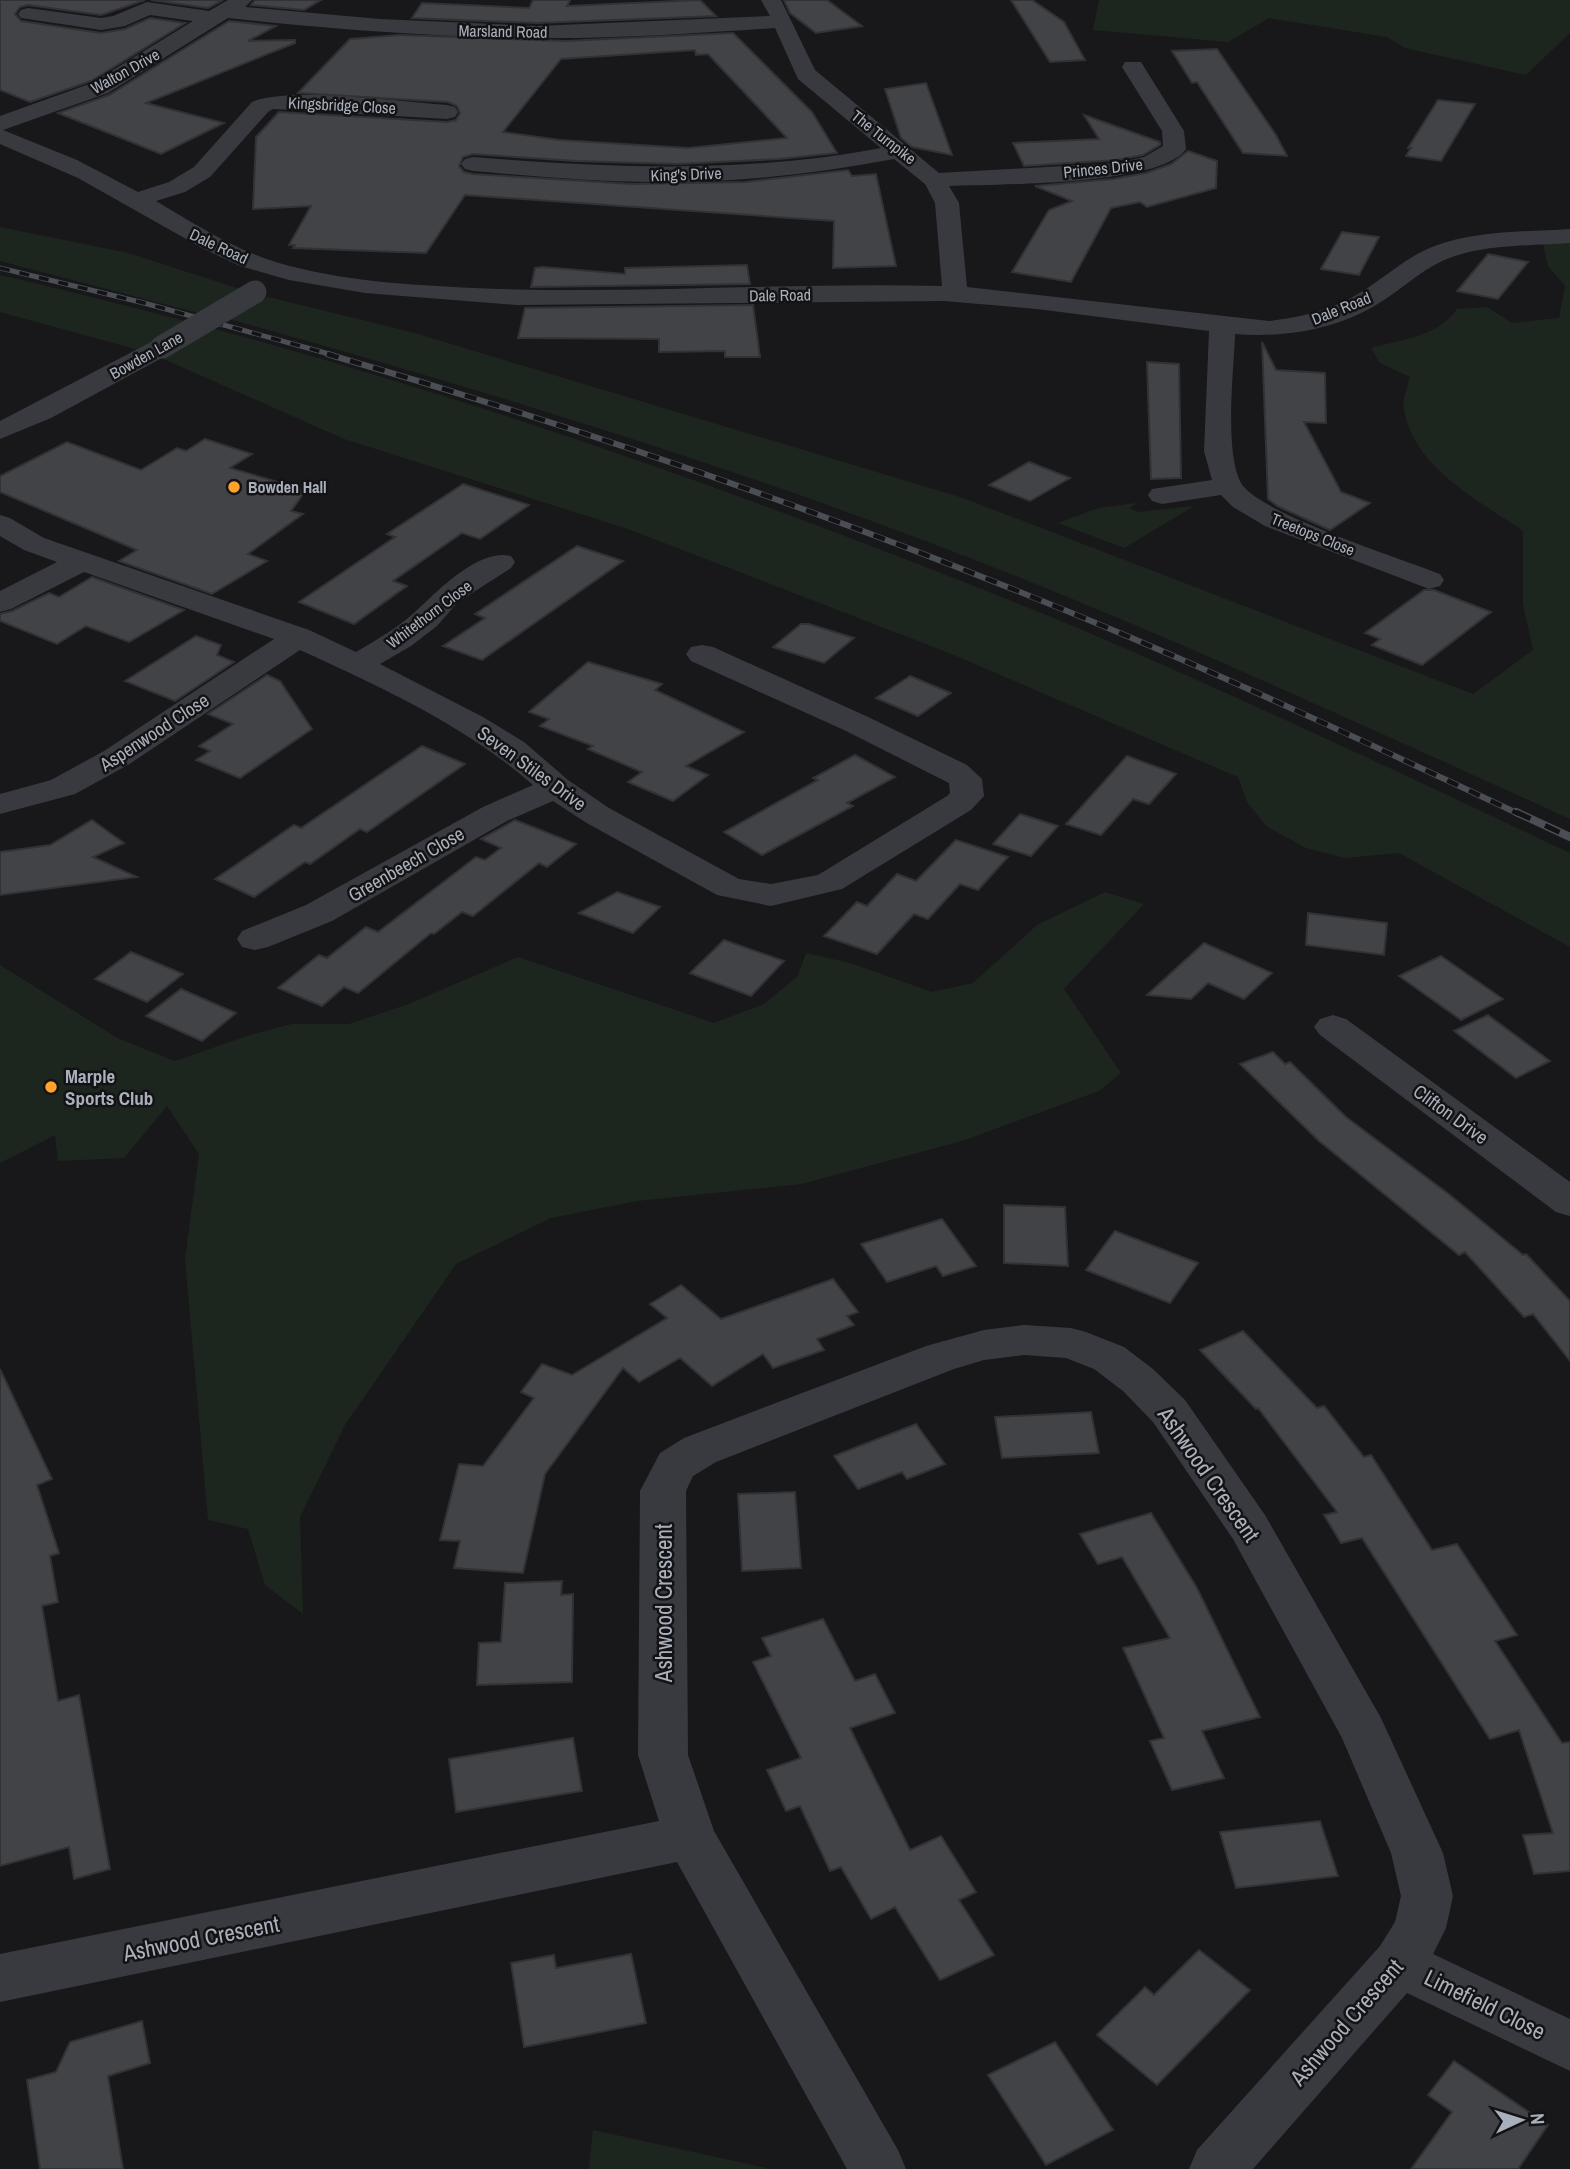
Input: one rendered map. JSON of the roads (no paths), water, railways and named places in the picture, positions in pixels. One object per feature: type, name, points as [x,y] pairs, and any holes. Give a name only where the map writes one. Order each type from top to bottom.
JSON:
[{"type":"street","name":"The Turnpike","points":[[771,0],[783,21],[794,54],[806,74],[934,180],[947,203],[955,293]]},
{"type":"street","name":"Marsland Road","points":[[154,4],[226,9],[365,25],[478,31],[611,30],[783,21]]},
{"type":"street","points":[[28,14],[109,23],[126,19],[154,4]]},
{"type":"street","name":"Walton Drive","points":[[0,124],[100,88],[226,9]]},
{"type":"street","points":[[478,31],[489,10]]},
{"type":"street","name":"Princes Drive","points":[[934,180],[1117,170],[1152,162],[1164,156],[1175,149],[1173,131],[1133,67]]},
{"type":"street","name":"Kingsbridge Close","points":[[136,200],[177,187],[202,172],[260,107],[269,103],[296,102],[412,114],[447,112]]},
{"type":"street","name":"Dale Road","points":[[0,136],[51,156],[241,258],[289,272],[367,285],[535,298],[955,293],[1269,329],[1301,324],[1350,308],[1370,298],[1428,258],[1448,250],[1570,236]]},
{"type":"street","name":"King's Drive","points":[[472,164],[612,174],[682,175],[820,165],[899,151]]},
{"type":"street","name":"Bowden Lane","points":[[0,431],[48,409],[162,347],[289,272]]},
{"type":"street","points":[[1162,495],[1228,486],[1217,452],[1222,325]]},
{"type":"street","name":"Treetops Close","points":[[1228,486],[1243,501],[1275,520],[1417,575],[1380,587]]},
{"type":"street","name":"Seven Stiles Drive","points":[[0,524],[34,544],[298,637],[357,664],[472,724],[513,749],[556,786],[597,815],[729,888],[771,895],[830,882],[959,803],[977,788],[955,772],[725,678],[702,654]]},
{"type":"street","points":[[0,603],[82,561]]},
{"type":"street","name":"Whitethorn Close","points":[[357,664],[400,639],[426,619],[447,596],[498,561]]},
{"type":"street","name":"Aspenwood Close","points":[[0,804],[63,787],[106,764],[298,637]]},
{"type":"street","name":"Greenbeech Close","points":[[244,942],[319,914],[495,814],[556,786]]},
{"type":"street","name":"Clifton Drive","points":[[1333,1027],[1570,1202]]},
{"type":"street","name":"Ashwood Crescent","points":[[878,2169],[690,1837],[663,1755],[663,1491],[676,1465],[700,1450],[941,1357],[984,1345],[1024,1340],[1071,1343],[1109,1358],[1138,1380],[1169,1411],[1249,1527],[1364,1732],[1418,1853],[1427,1896],[1420,1928],[1399,1963],[1217,2169]]},
{"type":"street","name":"Ashwood Crescent","points":[[0,1978],[690,1837]]},
{"type":"street","name":"Limefield Close","points":[[1399,1963],[1570,2046]]},
{"type":"railway","points":[[0,268],[144,303],[333,355]]},
{"type":"railway","points":[[327,354],[631,449],[831,519],[930,557],[1176,657],[1519,814]]},
{"type":"railway","points":[[1516,812],[1570,837]]},
{"type":"place","name":"Bowden Hall","points":[[234,487]]},
{"type":"place","name":"Marple Sports Club","points":[[51,1087]]}]
